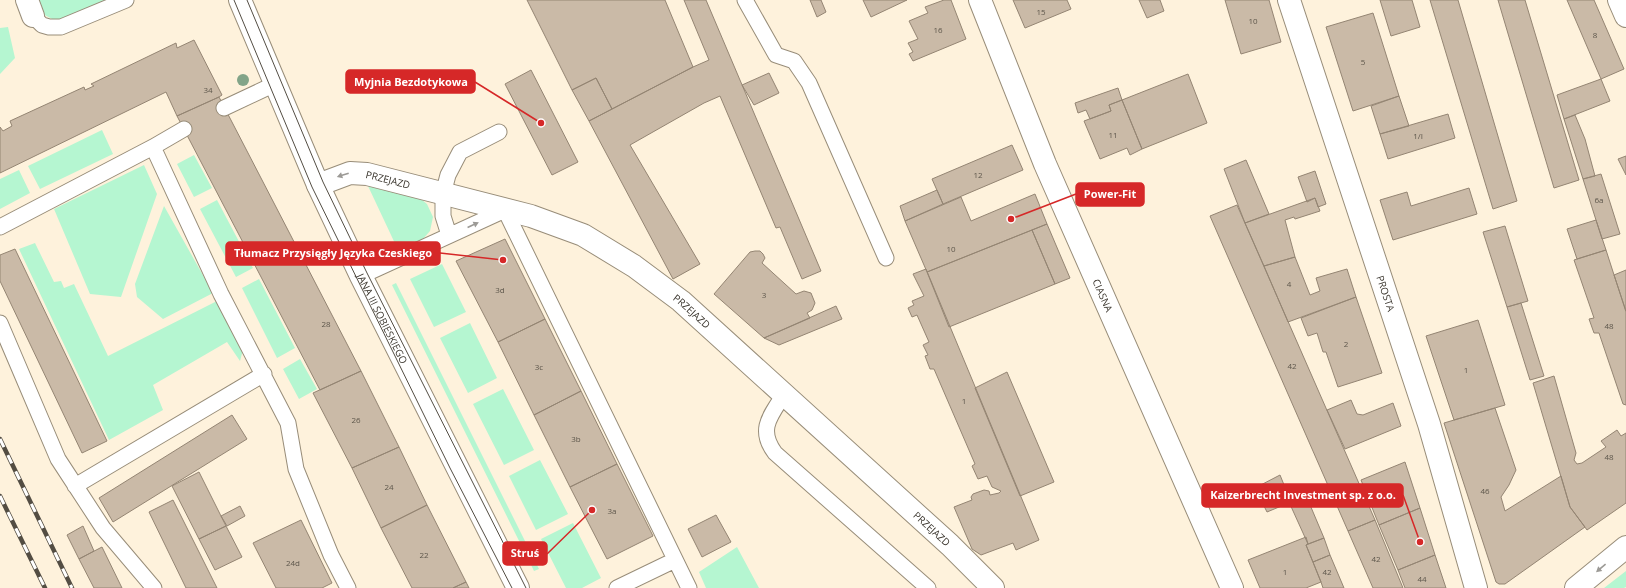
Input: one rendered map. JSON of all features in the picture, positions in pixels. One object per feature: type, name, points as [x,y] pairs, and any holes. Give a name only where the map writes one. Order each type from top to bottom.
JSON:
[{"type":"street","name":"JANA III SOBIESKIEGO","points":[[240,0],[318,185],[361,276],[518,588]]},
{"type":"street","name":"CIASNA","points":[[980,0],[1045,164],[1232,588]]},
{"type":"street","name":"PROSTA","points":[[1289,0],[1429,424],[1476,588]]},
{"type":"street","points":[[1619,0],[1626,16]]},
{"type":"street","name":"PRZEJAZD","points":[[318,185],[350,173],[367,174],[531,216],[583,235],[634,266],[681,301],[785,393],[950,545],[993,588]]},
{"type":"street","points":[[1576,588],[1626,547]]},
{"type":"lane","points":[[30,8],[42,25],[49,28],[62,28],[126,0]]},
{"type":"lane","points":[[745,0],[776,55],[794,61],[809,83],[886,258]]},
{"type":"lane","points":[[224,108],[275,84]]},
{"type":"lane","points":[[0,227],[153,147],[184,129]]},
{"type":"lane","points":[[449,235],[443,216],[443,194],[448,175],[460,152],[499,132]]},
{"type":"lane","points":[[153,147],[173,187],[221,294],[264,374],[288,423],[296,469],[331,555],[348,588]]},
{"type":"lane","points":[[361,276],[505,210],[688,588]]},
{"type":"lane","points":[[0,323],[58,459],[102,528],[154,588]]},
{"type":"lane","points":[[75,486],[264,374]]},
{"type":"lane","points":[[785,393],[771,415],[765,432],[768,444],[775,453],[928,588]]},
{"type":"lane","points":[[617,588],[675,560]]},
{"type":"green space","points":[[34,0],[110,0],[73,17],[54,20],[39,12]]},
{"type":"green space","points":[[8,27],[15,58],[0,74],[0,28]]},
{"type":"green space","points":[[102,130],[113,154],[40,189],[28,166]]},
{"type":"green space","points":[[194,155],[212,188],[194,197],[177,164]]},
{"type":"green space","points":[[144,165],[157,194],[121,297],[90,294],[54,209]]},
{"type":"green space","points":[[19,170],[30,193],[0,209],[0,179]]},
{"type":"green space","points":[[368,186],[416,195],[427,204],[433,217],[430,231],[422,240],[399,252]]},
{"type":"green space","points":[[217,200],[253,268],[236,277],[200,209]]},
{"type":"green space","points":[[164,206],[213,293],[163,319],[137,297],[135,284]]},
{"type":"green space","points":[[35,243],[54,282],[61,281],[64,288],[74,284],[108,356],[217,301],[244,346],[240,361],[227,342],[153,385],[163,410],[109,440],[19,249]]},
{"type":"green space","points":[[442,264],[466,312],[434,327],[410,279]]},
{"type":"green space","points":[[259,279],[295,348],[277,358],[242,288]]},
{"type":"green space","points":[[396,283],[539,569],[534,571],[392,285]]},
{"type":"green space","points":[[470,323],[497,378],[468,393],[440,338]]},
{"type":"green space","points":[[300,359],[317,389],[299,399],[283,369]]},
{"type":"green space","points":[[503,389],[534,450],[504,465],[473,404]]},
{"type":"green space","points":[[540,460],[568,514],[536,530],[509,476]]},
{"type":"green space","points":[[573,523],[601,578],[582,588],[566,588],[541,539]]},
{"type":"green space","points":[[737,547],[759,588],[706,588],[699,572]]},
{"type":"green space","points":[[1626,571],[1626,587],[1604,588]]},
{"type":"building","points":[[527,0],[665,0],[693,67],[612,109],[596,78],[572,90]]},
{"type":"building","points":[[684,0],[706,0],[821,271],[802,279],[780,227],[776,228],[720,96],[704,103],[630,145],[700,264],[673,279],[589,121],[709,60]]},
{"type":"building","points":[[810,0],[821,0],[826,12],[817,17]]},
{"type":"building","points":[[863,0],[907,0],[871,17]]},
{"type":"building","points":[[944,0],[951,0],[966,39],[913,61],[909,54],[913,52],[908,43],[918,39],[909,21],[928,13],[925,7]]},
{"type":"building","points":[[1013,0],[1067,0],[1071,9],[1025,28]]},
{"type":"building","points":[[1139,0],[1160,0],[1164,11],[1147,18]]},
{"type":"building","points":[[1225,0],[1269,0],[1281,42],[1241,54]]},
{"type":"building","points":[[1380,0],[1412,0],[1420,27],[1391,36]]},
{"type":"building","points":[[1430,0],[1458,0],[1517,201],[1493,209]]},
{"type":"building","points":[[1498,0],[1525,0],[1579,180],[1554,188]]},
{"type":"building","points":[[1567,0],[1594,0],[1624,69],[1601,79]]},
{"type":"building","points":[[1373,13],[1399,96],[1353,111],[1326,27]]},
{"type":"building","points":[[194,40],[222,95],[177,116],[166,92],[0,173],[0,127],[3,131],[12,126],[10,121],[84,87],[85,90],[94,86],[91,84],[176,43],[177,48]]},
{"type":"building","points":[[531,70],[578,162],[552,175],[505,84]]},
{"type":"building","points":[[769,73],[779,93],[754,105],[742,85]]},
{"type":"building","points":[[1188,74],[1207,123],[1142,149],[1122,100]]},
{"type":"building","points":[[596,78],[612,109],[589,121],[572,90]]},
{"type":"building","points":[[1601,79],[1610,101],[1564,119],[1557,95]]},
{"type":"building","points":[[1118,88],[1122,100],[1109,105],[1111,111],[1090,119],[1086,110],[1078,113],[1075,103]]},
{"type":"building","points":[[1399,96],[1409,126],[1380,134],[1371,106]]},
{"type":"building","points":[[219,97],[361,371],[320,390],[177,116]]},
{"type":"building","points":[[1122,100],[1142,149],[1130,155],[1127,148],[1100,159],[1084,121],[1111,111],[1109,105]]},
{"type":"building","points":[[1448,114],[1455,138],[1388,159],[1380,134]]},
{"type":"building","points":[[1575,115],[1585,139],[1595,176],[1583,179],[1564,119]]},
{"type":"building","points":[[1012,145],[1023,170],[943,204],[932,179]]},
{"type":"building","points":[[1626,156],[1626,175],[1618,159]]},
{"type":"building","points":[[1246,160],[1269,214],[1245,223],[1224,169]]},
{"type":"building","points":[[1315,171],[1326,204],[1318,207],[1315,198],[1307,202],[1298,177]]},
{"type":"building","points":[[1601,174],[1620,234],[1602,239],[1583,179]]},
{"type":"building","points":[[1469,188],[1477,214],[1393,240],[1380,200],[1407,192],[1411,206]]},
{"type":"building","points":[[937,190],[943,204],[905,221],[900,206]]},
{"type":"building","points":[[1035,194],[1047,224],[927,272],[905,221],[961,197],[971,221]]},
{"type":"building","points":[[1315,198],[1320,211],[1295,219],[1294,217],[1285,220],[1295,257],[1264,266],[1245,223]]},
{"type":"building","points":[[1237,205],[1375,520],[1348,531],[1210,216]]},
{"type":"building","points":[[1596,220],[1606,250],[1577,259],[1567,229]]},
{"type":"building","points":[[1047,224],[1070,278],[1055,284],[1032,230]]},
{"type":"building","points":[[1505,226],[1528,301],[1507,307],[1483,232]]},
{"type":"building","points":[[1032,230],[1055,284],[949,327],[927,272]]},
{"type":"building","points":[[505,239],[545,319],[498,342],[456,261]]},
{"type":"building","points":[[15,249],[107,441],[82,453],[0,281],[0,255]]},
{"type":"building","points":[[1606,250],[1626,312],[1626,405],[1623,404],[1599,333],[1594,333],[1589,319],[1594,318],[1574,260]]},
{"type":"building","points":[[760,251],[763,254],[765,258],[762,263],[796,294],[804,291],[811,293],[815,303],[812,310],[807,313],[810,318],[764,338],[714,294],[750,252]]},
{"type":"building","points":[[1295,257],[1310,295],[1320,291],[1316,278],[1347,269],[1356,297],[1288,322],[1264,266]]},
{"type":"building","points":[[926,269],[1039,540],[1016,550],[1013,543],[981,555],[972,549],[954,507],[972,500],[971,497],[973,494],[984,490],[989,491],[990,495],[1001,491],[992,487],[987,476],[978,479],[972,466],[975,464],[934,369],[930,369],[925,356],[928,355],[923,345],[929,342],[917,315],[912,317],[908,308],[914,305],[912,301],[924,296],[913,274]]},
{"type":"building","points":[[1626,270],[1626,311],[1614,275]]},
{"type":"building","points":[[1356,297],[1382,373],[1338,387],[1326,352],[1323,352],[1317,333],[1308,336],[1301,318]]},
{"type":"building","points":[[1521,303],[1544,376],[1530,380],[1507,307]]},
{"type":"building","points":[[836,306],[842,319],[779,345],[764,338]]},
{"type":"building","points":[[545,319],[581,391],[534,415],[498,342]]},
{"type":"building","points":[[1478,320],[1505,405],[1454,420],[1426,336]]},
{"type":"building","points":[[361,371],[399,447],[352,468],[313,393]]},
{"type":"building","points":[[1007,372],[1054,482],[1020,496],[975,388]]},
{"type":"building","points":[[1554,376],[1576,453],[1574,460],[1577,464],[1582,463],[1606,447],[1601,441],[1617,430],[1621,436],[1626,433],[1626,503],[1587,530],[1570,507],[1533,383]]},
{"type":"building","points":[[581,391],[617,464],[570,487],[534,415]]},
{"type":"building","points":[[1351,400],[1357,414],[1363,415],[1393,403],[1401,426],[1345,449],[1327,410]]},
{"type":"building","points":[[1495,408],[1516,470],[1501,497],[1505,511],[1561,476],[1570,507],[1585,527],[1505,584],[1499,584],[1496,582],[1444,423]]},
{"type":"building","points":[[232,415],[247,439],[113,522],[99,498]]},
{"type":"building","points":[[399,447],[427,505],[381,528],[352,468]]},
{"type":"building","points":[[1405,462],[1420,508],[1379,525],[1361,480]]},
{"type":"building","points":[[617,464],[653,536],[607,559],[570,487]]},
{"type":"building","points":[[199,472],[226,526],[199,539],[172,486]]},
{"type":"building","points":[[1280,475],[1291,502],[1267,512],[1255,488]]},
{"type":"building","points":[[1305,493],[1324,538],[1308,544],[1289,502],[1291,502],[1290,500]]},
{"type":"building","points":[[173,500],[217,588],[186,588],[149,512]]},
{"type":"building","points":[[427,505],[466,582],[453,588],[412,588],[381,528]]},
{"type":"building","points":[[240,506],[245,516],[227,526],[221,516]]},
{"type":"building","points":[[1420,508],[1435,555],[1398,570],[1379,525]]},
{"type":"building","points":[[716,515],[731,542],[702,557],[688,529]]},
{"type":"building","points":[[301,520],[332,583],[322,588],[276,588],[253,543]]},
{"type":"building","points":[[1375,520],[1403,588],[1373,588],[1348,531]]},
{"type":"building","points":[[83,526],[94,551],[79,559],[67,535]]},
{"type":"building","points":[[226,526],[242,557],[215,570],[199,539]]},
{"type":"building","points":[[1306,537],[1308,544],[1306,545],[1321,582],[1306,588],[1260,588],[1248,560]]},
{"type":"building","points":[[1324,538],[1330,555],[1313,562],[1306,545]]},
{"type":"building","points":[[102,547],[122,588],[94,588],[79,559]]},
{"type":"building","points":[[1330,555],[1344,588],[1323,588],[1313,562]]},
{"type":"building","points":[[1435,555],[1446,588],[1405,588],[1398,570]]},
{"type":"building","points":[[466,582],[469,588],[453,588]]},
{"type":"tram line","points":[[234,0],[312,187],[450,468],[512,588]]},
{"type":"tram line","points":[[247,0],[323,182],[367,273],[526,588]]},
{"type":"railway","points":[[0,439],[72,588]]},
{"type":"railway","points":[[0,496],[45,588]]},
{"type":"place","name":"Myjnia Bezdotykowa","points":[[541,123]]},
{"type":"place","name":"Power-Fit","points":[[1011,219]]},
{"type":"place","name":"Tłumacz Przysięgły Języka Czeskiego","points":[[503,260]]},
{"type":"place","name":"Struś","points":[[592,510]]},
{"type":"place","name":"Kaizerbrecht Investment sp. z o.o.","points":[[1420,542]]}]
